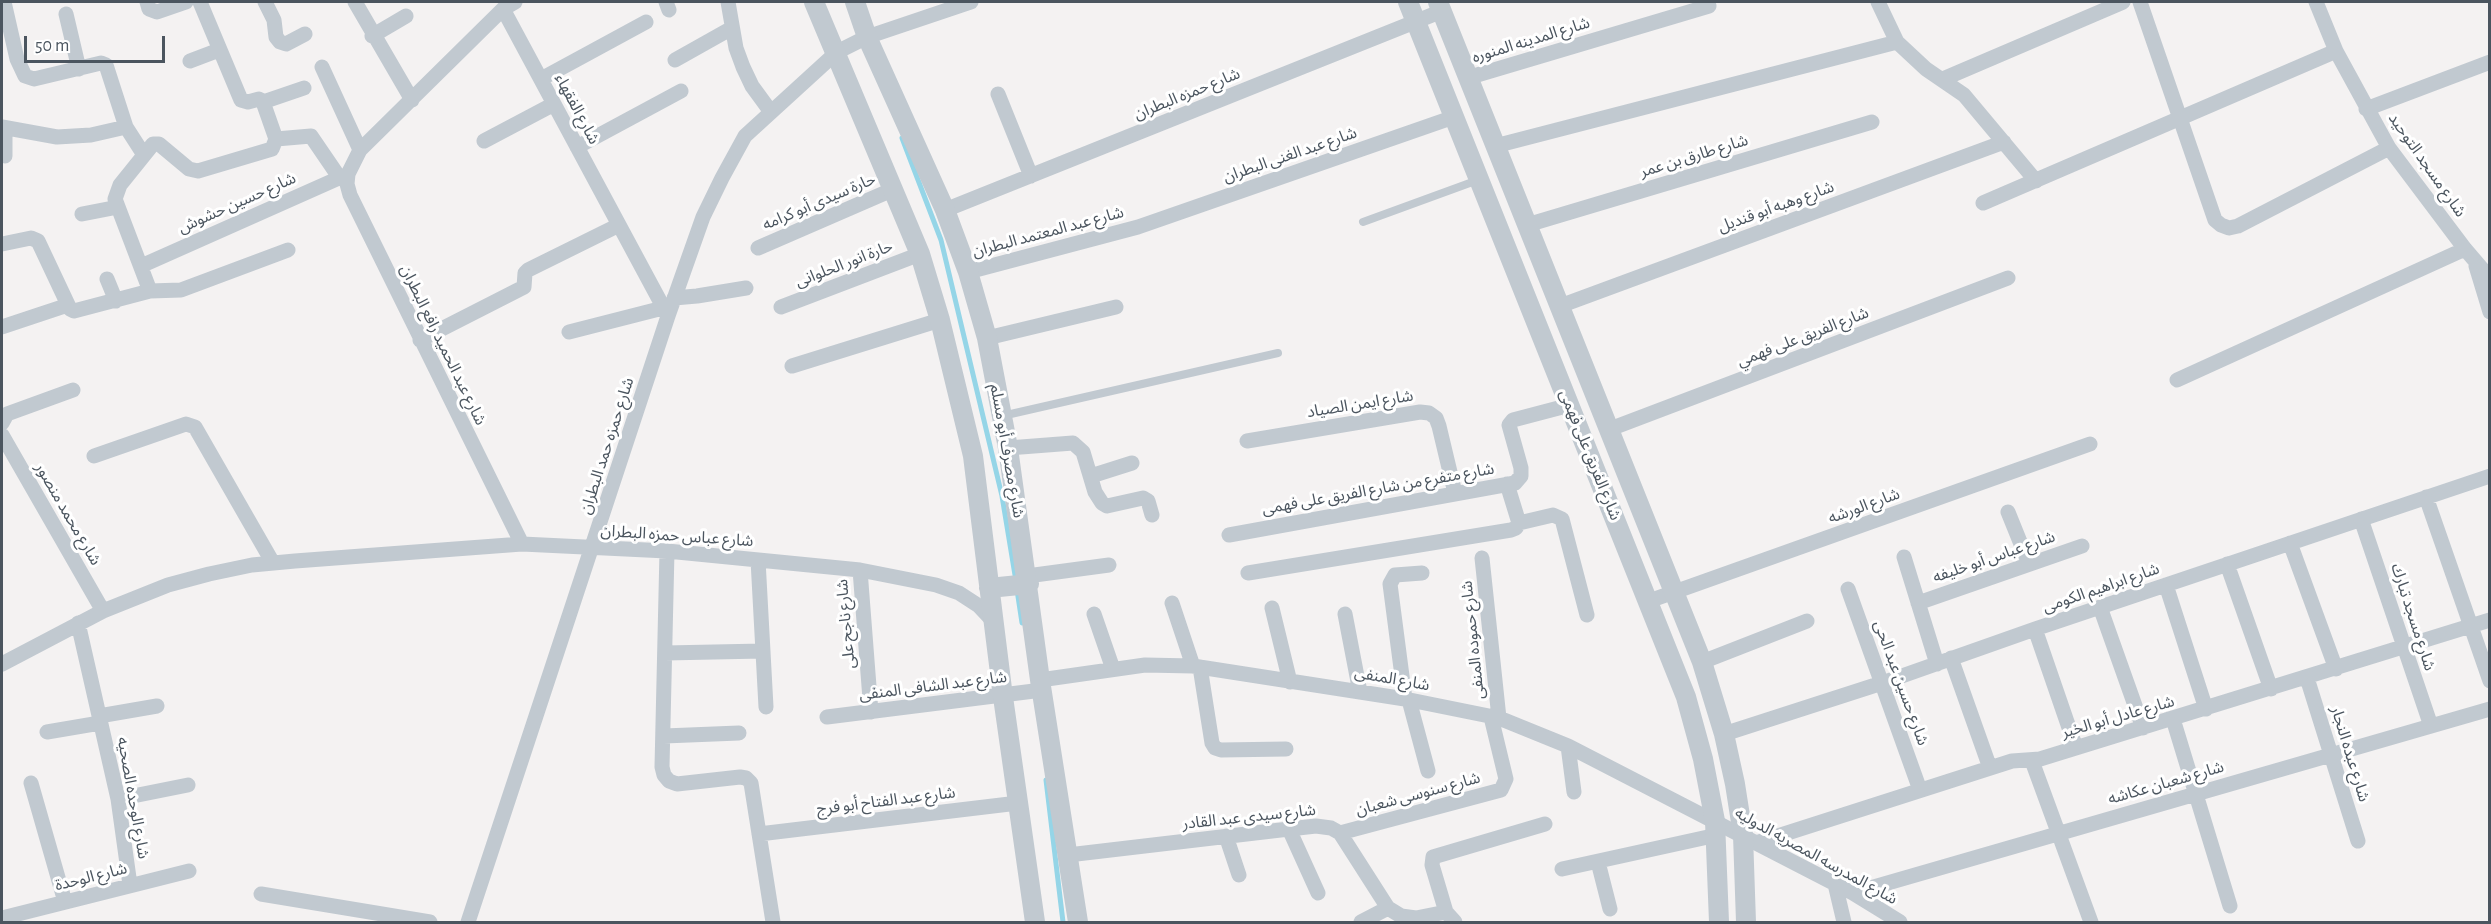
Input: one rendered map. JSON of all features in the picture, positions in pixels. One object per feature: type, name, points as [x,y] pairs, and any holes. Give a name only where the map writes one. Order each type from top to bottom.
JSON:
[{"type":"street","points":[[4,2],[17,59],[25,76],[34,79],[101,63],[106,65],[126,126],[144,154]]},
{"type":"street","points":[[147,2],[153,12],[177,3]]},
{"type":"street","points":[[150,291],[118,207],[116,192],[144,154],[153,144],[159,144],[189,170],[198,171],[272,149],[276,139],[263,102],[259,99],[248,102],[241,100],[200,2]]},
{"type":"street","points":[[265,2],[275,24],[276,38],[280,42],[286,44],[305,34]]},
{"type":"street","points":[[355,2],[372,36],[412,100]]},
{"type":"street","points":[[728,2],[732,28],[743,67],[752,86],[771,112]]},
{"type":"street","name":"شارع مصرف أبو مسلم","points":[[814,2],[837,52],[920,254],[940,320],[973,456],[1003,697],[1035,922]]},
{"type":"street","name":"شارع مصرف أبو مسلم","points":[[855,2],[867,37],[945,210],[968,272],[987,338],[1008,448],[1041,685],[1078,922]]},
{"type":"street","name":"شارع حمزه حمد البطران","points":[[468,922],[592,548],[668,307],[703,217],[722,178],[745,136],[837,52],[867,37],[971,2]]},
{"type":"street","name":"شارع الفريق على فهمى","points":[[1408,2],[1686,697],[1703,759],[1716,828],[1719,922]]},
{"type":"street","points":[[1878,2],[1897,42],[1918,63],[1964,95],[2036,181]]},
{"type":"street","points":[[1943,79],[2123,2]]},
{"type":"street","points":[[2140,2],[2215,220],[2221,225],[2229,228],[2238,226],[2389,148]]},
{"type":"street","name":"شارع مسجد التوحيد","points":[[2316,2],[2336,51],[2389,148],[2475,262],[2490,278]]},
{"type":"street","name":"شارع الفقهاء","points":[[357,154],[509,5],[541,80],[619,225],[668,307]]},
{"type":"street","name":"شارع الفريق على فهمى","points":[[1440,6],[1702,662],[1724,734],[1750,839],[1746,922]]},
{"type":"street","name":"شارع حمزه البطران","points":[[945,210],[1416,21],[1440,6]]},
{"type":"street","name":"شارع المدينه المنوره","points":[[1467,78],[1709,6]]},
{"type":"street","points":[[66,14],[79,69]]},
{"type":"street","points":[[372,36],[406,16]]},
{"type":"street","points":[[541,80],[646,22]]},
{"type":"street","points":[[675,60],[732,28]]},
{"type":"street","points":[[1495,146],[1897,42]]},
{"type":"street","points":[[190,61],[219,50]]},
{"type":"street","points":[[1983,203],[2336,51]]},
{"type":"street","points":[[2366,109],[2490,62]]},
{"type":"street","points":[[276,139],[311,136],[343,175],[357,154],[322,67]]},
{"type":"street","points":[[263,102],[304,88]]},
{"type":"street","points":[[577,147],[681,91]]},
{"type":"street","points":[[998,94],[1031,176]]},
{"type":"street","points":[[484,141],[554,104]]},
{"type":"street","name":"شارع عبد الغنى البطران","points":[[1138,227],[1454,117]]},
{"type":"street","name":"شارع طارق بن عمر","points":[[1527,225],[1872,122]]},
{"type":"street","points":[[5,156],[3,128],[57,137],[91,135],[126,126]]},
{"type":"street","name":"شارع وهبه أبو قنديل","points":[[1560,306],[2004,142]]},
{"type":"street","name":"شارع حسين حشوش","points":[[141,266],[343,175]]},
{"type":"street","name":"شارع عبد الحميد رافع البطران","points":[[343,175],[350,195],[420,340],[522,544]]},
{"type":"street","name":"حارة سيدى أبو كرامه","points":[[758,248],[894,189]]},
{"type":"street","points":[[82,214],[118,207]]},
{"type":"street","points":[[420,340],[524,287],[525,273],[528,270],[619,225]]},
{"type":"street","name":"شارع عبد المعتمد البطران","points":[[968,272],[1138,227]]},
{"type":"street","points":[[2,244],[31,238],[38,241],[70,309],[78,311],[150,291],[181,290],[288,250]]},
{"type":"street","points":[[2176,380],[2465,249]]},
{"type":"street","name":"حارة انور الحلوانى","points":[[781,307],[920,254]]},
{"type":"street","points":[[2475,262],[2490,312]]},
{"type":"street","name":"شارع الفريق على فهمي","points":[[1610,429],[2008,278]]},
{"type":"street","points":[[107,279],[116,301]]},
{"type":"street","points":[[569,332],[668,307],[696,297],[746,288]]},
{"type":"street","points":[[2,327],[68,305]]},
{"type":"street","points":[[987,338],[1116,307]]},
{"type":"street","points":[[792,366],[940,320]]},
{"type":"street","points":[[2,423],[7,414],[73,390]]},
{"type":"street","points":[[1569,403],[1596,393]]},
{"type":"street","name":"شارع متفرع من شارع الفريق على فهمى","points":[[1229,535],[1515,483],[1521,476],[1521,468],[1509,425],[1513,420],[1569,403]]},
{"type":"street","name":"شارع ايمن الصياد","points":[[1247,441],[1420,412],[1429,413],[1436,418],[1439,426],[1455,493]]},
{"type":"street","points":[[94,456],[186,424],[195,427],[273,563]]},
{"type":"street","name":"شارع محمد منصور","points":[[2,435],[103,611]]},
{"type":"street","points":[[1008,448],[1073,443],[1083,452],[1097,498],[1102,503],[1107,506],[1143,498],[1148,501],[1152,515]]},
{"type":"street","name":"شارع الورشه","points":[[1649,601],[2090,444]]},
{"type":"street","points":[[1091,476],[1132,463]]},
{"type":"street","name":"شارع ابراهيم الكومى","points":[[1724,734],[1882,683],[2035,629],[2490,476]]},
{"type":"street","points":[[1507,484],[1519,523]]},
{"type":"street","points":[[2426,497],[2490,681]]},
{"type":"street","points":[[2008,512],[2029,564]]},
{"type":"street","points":[[1248,573],[1511,530],[1519,523],[1553,515],[1562,519],[1587,615]]},
{"type":"street","name":"شارع مسجد تبارك","points":[[2361,519],[2430,726]]},
{"type":"street","points":[[2290,543],[2336,669]]},
{"type":"street","name":"شارع عباس حمزه البطران","points":[[2,664],[103,611],[189,579],[273,563],[522,544],[667,551],[860,570],[936,585],[959,593],[979,606],[994,622]]},
{"type":"street","name":"شارع عباس أبو خليفه","points":[[1918,603],[2082,546]]},
{"type":"street","points":[[667,551],[662,767],[664,775],[669,781],[677,784],[746,778],[753,789],[773,922]]},
{"type":"street","points":[[1904,557],[1918,603],[1990,768]]},
{"type":"street","name":"شارع حموده المنفى","points":[[1482,558],[1495,718]]},
{"type":"street","points":[[758,560],[766,707]]},
{"type":"street","points":[[2227,564],[2271,689]]},
{"type":"street","points":[[989,588],[1109,565]]},
{"type":"street","name":"شارع ناجح على","points":[[860,570],[871,712]]},
{"type":"street","points":[[1422,573],[1395,575],[1390,584],[1407,699],[1428,771]]},
{"type":"street","points":[[2166,585],[2206,709]]},
{"type":"street","name":"شارع حسين عبد الحى","points":[[1848,589],[1920,790]]},
{"type":"street","points":[[1172,603],[1196,667],[1215,748],[1221,750],[1286,749]]},
{"type":"street","points":[[2100,607],[2143,728]]},
{"type":"street","points":[[1272,608],[1290,682]]},
{"type":"street","points":[[1094,614],[1113,669]]},
{"type":"street","points":[[1345,614],[1360,692]]},
{"type":"street","name":"شارع عادل أبو الخير","points":[[1750,839],[1920,790],[2017,759],[2031,761],[2076,748],[2490,620]]},
{"type":"street","points":[[1702,662],[1807,621]]},
{"type":"street","name":"شارع الوحده الصحيه","points":[[78,623],[117,799],[130,885]]},
{"type":"street","points":[[2035,629],[2076,748]]},
{"type":"street","points":[[665,653],[763,651]]},
{"type":"street","name":"شارع المنفى","points":[[1041,685],[1113,669],[1145,665],[1196,667],[1407,699],[1495,718],[1568,746],[1716,828]]},
{"type":"street","name":"شارع عبده النجار","points":[[2307,678],[2358,841]]},
{"type":"street","name":"شارع عبد الشافى المنفى","points":[[827,717],[1003,697],[1041,685]]},
{"type":"street","points":[[47,732],[157,706]]},
{"type":"street","name":"شارع شعبان عكاشه","points":[[1853,893],[2490,709]]},
{"type":"street","name":"شارع سنوسى شعبان","points":[[1340,833],[1501,790],[1506,779],[1495,718]]},
{"type":"street","points":[[2173,719],[2230,906]]},
{"type":"street","points":[[664,736],[739,733]]},
{"type":"street","points":[[1568,746],[1574,792]]},
{"type":"street","points":[[2031,761],[2091,922]]},
{"type":"street","points":[[31,783],[65,902]]},
{"type":"street","points":[[117,799],[188,785]]},
{"type":"street","name":"شارع عبد الفتاح أبو فرج","points":[[759,834],[1018,803]]},
{"type":"street","points":[[1340,833],[1388,908],[1401,916],[1450,917],[1432,865],[1433,857],[1545,824]]},
{"type":"street","name":"شارع سيدى عبد القادر","points":[[1068,855],[1316,826],[1331,828],[1340,833]]},
{"type":"street","points":[[1562,869],[1598,862],[1716,828]]},
{"type":"street","name":"شارع المدرسه المصريه الدوليه","points":[[1716,828],[1750,839],[1853,893],[1900,922]]},
{"type":"street","points":[[1288,829],[1318,893]]},
{"type":"street","points":[[1226,836],[1239,875]]},
{"type":"street","points":[[1598,862],[1610,909]]},
{"type":"street","name":"شارع الوحدة","points":[[2,918],[189,871]]},
{"type":"street","points":[[1835,884],[1845,922]]},
{"type":"street","points":[[261,894],[430,922]]},
{"type":"street","points":[[1361,922],[1388,908]]},
{"type":"lane","points":[[1363,222],[1479,180]]},
{"type":"lane","points":[[1002,416],[1278,353]]},
{"type":"waterway","points":[[902,138],[941,240],[1002,496],[1016,581]]},
{"type":"waterway","points":[[1017,590],[1022,623]]},
{"type":"waterway","points":[[1046,780],[1063,922]]}]
